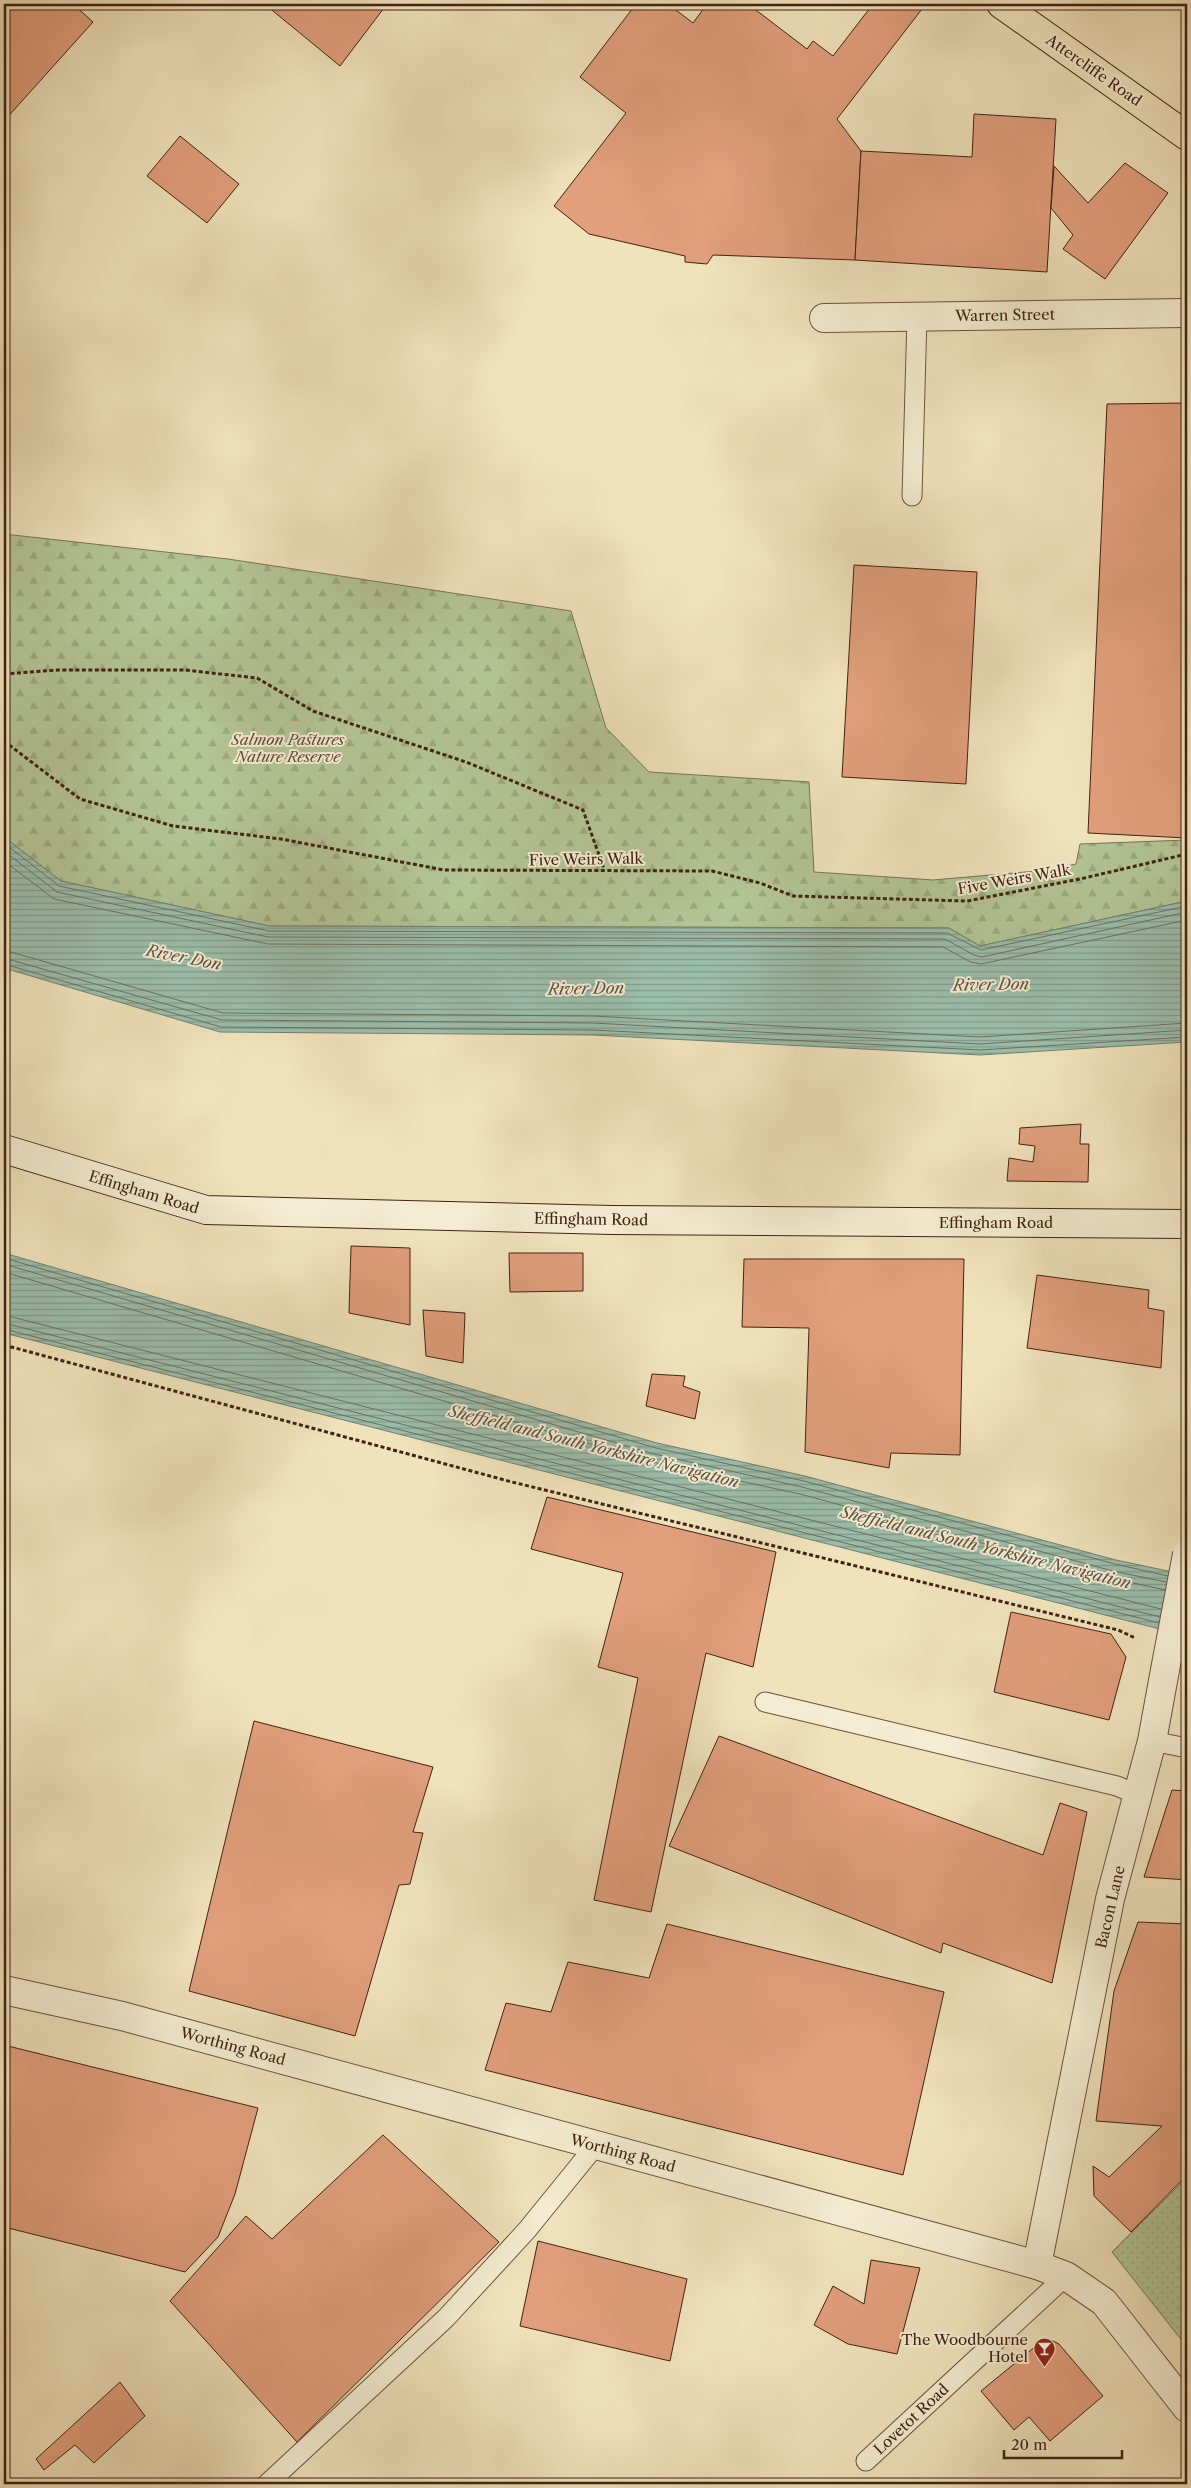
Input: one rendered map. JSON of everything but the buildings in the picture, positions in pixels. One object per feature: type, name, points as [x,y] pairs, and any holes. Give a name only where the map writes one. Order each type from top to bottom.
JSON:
[{"type":"main road","name":"Attercliffe Road","points":[[1001,4],[1187,136]]},
{"type":"street","name":"Warren Street","points":[[824,318],[1187,313]]},
{"type":"street","name":"Effingham Road","points":[[4,1149],[206,1210],[612,1220],[1187,1224]]},
{"type":"street","name":"Bacon Lane","points":[[1037,2265],[1110,1898],[1152,1741],[1187,1552]]},
{"type":"street","name":"Worthing Road","points":[[4,1990],[122,2016],[1037,2265],[1066,2276],[1104,2302],[1187,2408]]},
{"type":"lane","points":[[912,496],[917,316]]},
{"type":"lane","points":[[765,1702],[1117,1786],[1138,1795]]},
{"type":"lane","points":[[1152,1741],[1187,1748]]},
{"type":"lane","points":[[267,2484],[446,2318],[527,2230],[596,2145]]},
{"type":"lane","name":"Lovetot Road","points":[[866,2461],[1066,2276]]},
{"type":"path","points":[[4,674],[58,670],[185,670],[257,678],[313,711],[466,762],[583,810],[604,869]]},
{"type":"path","name":"Five Weirs Walk","points":[[4,741],[80,798],[172,826],[281,839],[444,870],[604,869],[712,871],[760,883],[793,896],[967,901],[1080,879],[1187,854]]},
{"type":"path","points":[[4,1345],[512,1482],[1118,1630],[1144,1642]]},
{"type":"green space","name":"Salmon Pastures Nature Reserve","points":[[4,534],[228,559],[571,611],[606,728],[649,772],[809,782],[814,872],[933,880],[1048,870],[1076,864],[1080,844],[1187,840],[1187,901],[980,946],[949,928],[269,926],[61,881],[4,837]]},
{"type":"green space","points":[[1187,2177],[1187,2347],[1112,2252]]},
{"type":"water","name":"River Don","points":[[4,837],[61,881],[269,926],[949,928],[980,946],[1187,901],[1187,1042],[980,1055],[592,1035],[220,1032],[4,968]]},
{"type":"water","name":"Sheffield and South Yorkshire Navigation","points":[[4,1253],[657,1443],[805,1476],[1116,1560],[1187,1575],[1187,1636],[4,1333]]},
{"type":"place","name":"The Woodbourne Hotel","points":[[1044,2367]]}]
